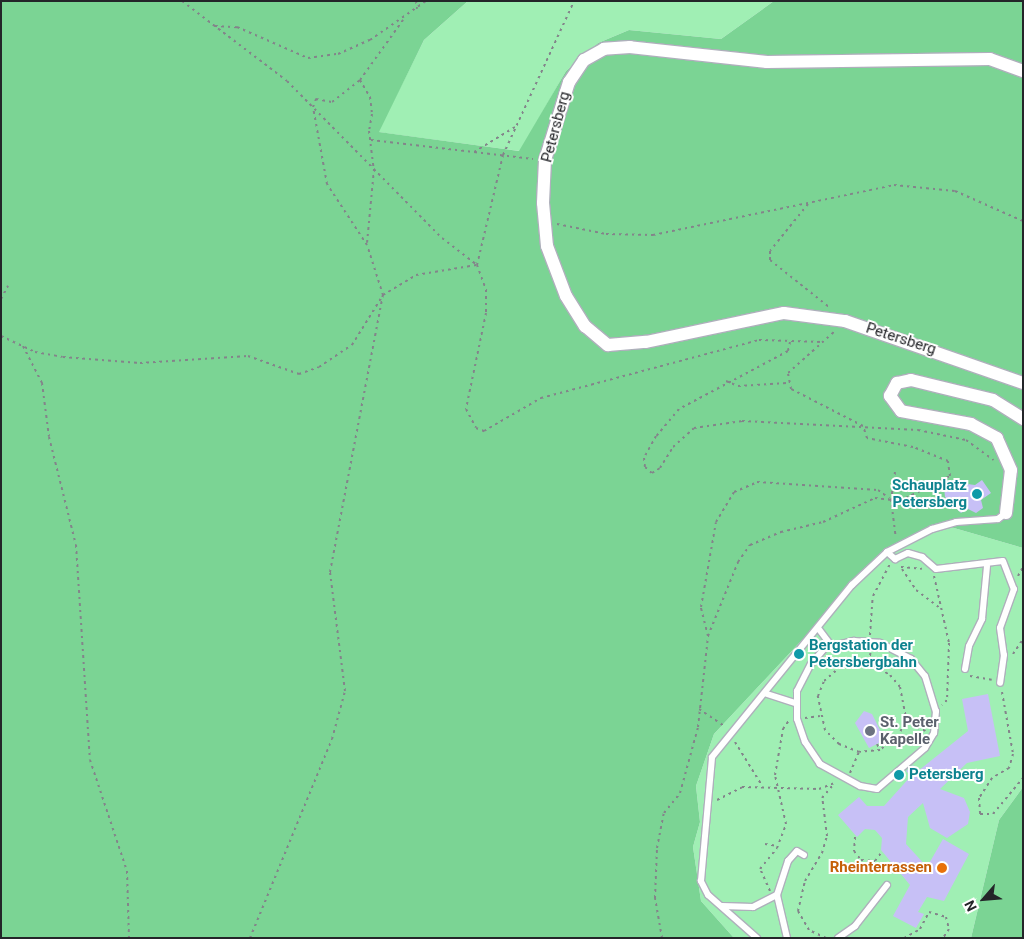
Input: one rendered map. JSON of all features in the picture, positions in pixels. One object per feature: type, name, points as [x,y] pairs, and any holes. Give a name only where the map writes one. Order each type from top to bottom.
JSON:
[{"type":"street","name":"Petersberg","points":[[1023,70],[990,59],[775,62],[630,46],[604,49],[575,71],[545,160],[544,222],[548,246],[566,296],[585,326],[608,345],[646,342],[784,312],[845,321],[1023,383]]},
{"type":"street","points":[[1006,513],[1011,470],[1004,447],[987,430],[900,411],[892,402],[892,389],[911,380],[993,400],[1023,419]]},
{"type":"lane","points":[[757,938],[708,895],[701,881],[712,757],[730,731],[767,694],[852,585],[887,552],[932,530],[956,522],[998,519],[1006,513]]},
{"type":"lane","points":[[887,552],[895,559],[908,553],[922,557],[933,569],[987,566],[1003,561],[1014,589],[1000,628],[1004,655],[1000,683]]},
{"type":"lane","points":[[965,669],[969,646],[982,619],[987,566]]},
{"type":"lane","points":[[818,628],[831,645]]},
{"type":"lane","points":[[871,642],[898,650],[911,659],[925,676],[936,711],[934,733],[925,748],[877,789],[845,780],[820,764],[804,742],[797,719],[795,703],[803,676],[831,645],[871,642]]},
{"type":"lane","points":[[767,694],[795,703]]},
{"type":"lane","points":[[787,938],[776,896],[788,861],[797,851],[804,855]]},
{"type":"lane","points":[[838,938],[856,926],[887,885]]},
{"type":"lane","points":[[720,906],[753,907],[776,896]]},
{"type":"path","points":[[182,1],[313,106],[442,238],[477,265],[486,290],[486,313],[466,409],[468,419],[484,431],[522,406],[548,396],[759,340],[784,338],[790,342],[822,342],[788,372],[788,383]]},
{"type":"path","points":[[416,1],[417,9]]},
{"type":"path","points":[[215,26],[237,27],[308,58],[338,54],[403,20],[426,1]]},
{"type":"path","points":[[477,265],[503,155],[574,1]]},
{"type":"path","points":[[250,938],[332,739],[345,691],[330,572],[383,295],[367,245],[326,184],[313,106],[316,99],[332,102],[360,80],[403,20]]},
{"type":"path","points":[[360,80],[370,97],[374,169],[367,245]]},
{"type":"path","points":[[474,152],[516,126]]},
{"type":"path","points":[[371,140],[545,160]]},
{"type":"path","points":[[544,222],[606,234],[653,235],[894,185],[938,187],[972,196],[1023,221]]},
{"type":"path","points":[[808,204],[770,251],[770,260],[845,321]]},
{"type":"path","points":[[1,336],[23,346],[63,357],[140,363],[248,356],[299,374],[320,367],[352,345],[383,295],[416,275],[477,265]]},
{"type":"path","points":[[1,299],[8,286]]},
{"type":"path","points":[[790,342],[788,351],[726,381],[680,409],[656,436],[644,458],[645,467],[652,473],[660,468],[673,447],[694,428],[742,421],[863,426],[966,440],[1011,470]]},
{"type":"path","points":[[23,346],[42,383],[49,438],[76,545],[90,760],[127,872],[129,938]]},
{"type":"path","points":[[662,938],[655,898],[657,848],[664,814],[680,792],[689,762],[699,709],[708,636],[738,562],[750,545],[781,532],[823,522],[875,498],[900,501],[924,492],[950,476],[952,468],[948,462],[913,447],[867,438],[863,426],[788,383],[738,386],[726,381]]},
{"type":"path","points":[[887,552],[897,537],[891,499],[895,472]]},
{"type":"path","points":[[708,636],[700,607],[716,522],[734,492],[757,482],[798,482],[878,490],[891,499]]},
{"type":"path","points":[[869,662],[872,596],[895,559],[916,590],[940,608]]},
{"type":"path","points":[[902,568],[933,569],[950,666],[947,700],[936,711]]},
{"type":"path","points":[[869,662],[890,675],[900,687],[905,723],[899,735],[880,750],[859,752],[839,744],[820,716],[818,696],[824,681],[839,668],[869,662]]},
{"type":"path","points":[[965,669],[972,678],[1000,683],[1013,754],[1009,768],[992,778],[979,798],[980,814],[993,814],[1023,778]]},
{"type":"path","points":[[699,709],[730,731],[761,784]]},
{"type":"path","points":[[776,896],[764,883],[760,869],[778,846],[786,824],[775,775],[783,729],[786,721],[820,716]]},
{"type":"path","points":[[905,723],[934,733]]},
{"type":"path","points":[[877,744],[880,750]]},
{"type":"path","points":[[845,780],[859,752]]},
{"type":"path","points":[[708,805],[742,787],[761,784],[778,788],[832,786],[822,798],[827,836],[822,853],[805,882],[798,911],[809,930],[826,938]]},
{"type":"path","points":[[854,837],[854,851],[861,860],[875,861],[881,853]]},
{"type":"path","points":[[766,844],[778,846]]},
{"type":"path","points":[[912,938],[929,912],[946,918],[949,929],[944,938]]},
{"type":"path","points":[[904,938],[914,935]]},
{"type":"green space","points":[[1,1],[468,1],[424,40],[379,132],[519,151],[566,71],[598,43],[629,30],[721,39],[774,1],[1023,1],[1023,548],[947,526],[892,551],[846,593],[714,734],[696,786],[700,822],[693,847],[701,901],[734,938],[1,938]]},
{"type":"green space","points":[[468,1],[774,1],[721,39],[629,30],[598,43],[566,71],[520,151],[378,132],[424,40]]},
{"type":"green space","points":[[947,526],[1023,548],[1023,787],[999,820],[971,938],[734,938],[701,901],[693,847],[700,822],[696,786],[714,734],[846,593],[892,551]]},
{"type":"green space","points":[[1023,787],[1023,938],[971,938],[999,820]]},
{"type":"building","points":[[982,480],[991,493],[981,500],[983,508],[976,513],[968,509],[961,513],[945,497],[944,487],[952,482],[975,485]]},
{"type":"building","points":[[988,694],[1000,756],[967,763],[940,789],[964,798],[970,812],[968,824],[947,838],[930,828],[923,803],[908,817],[906,844],[927,867],[943,839],[969,854],[944,901],[927,897],[918,912],[924,914],[916,928],[893,916],[910,885],[881,850],[882,838],[875,830],[865,829],[857,837],[838,815],[859,797],[867,806],[884,806],[911,776],[906,771],[913,765],[918,771],[968,731],[962,699]]},
{"type":"building","name":"St. Peter Kapelle","points":[[864,711],[872,714],[885,740],[869,748],[855,723]]},
{"type":"place","name":"Schauplatz Petersberg","points":[[977,494]]},
{"type":"place","name":"Bergstation der Petersbergbahn","points":[[799,654]]},
{"type":"place","name":"St. Peter Kapelle","points":[[870,731]]},
{"type":"place","name":"Petersberg","points":[[899,775]]},
{"type":"place","name":"Rheinterrassen","points":[[942,868]]}]
